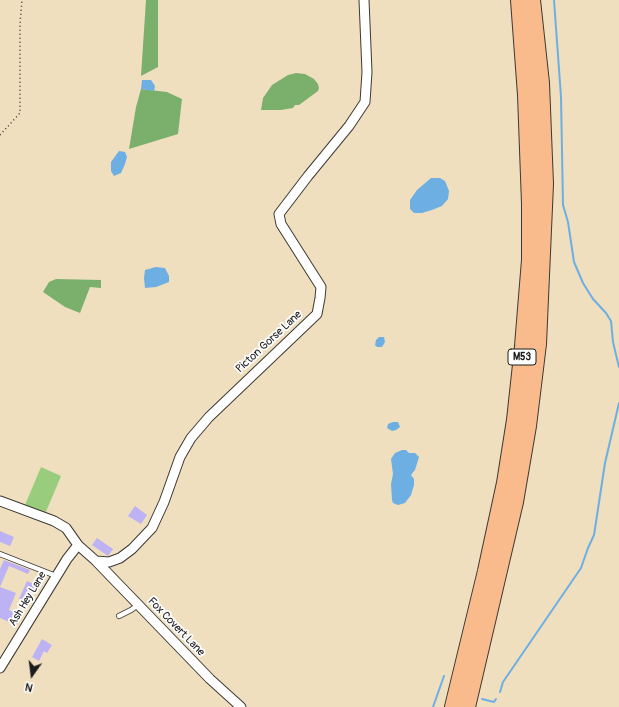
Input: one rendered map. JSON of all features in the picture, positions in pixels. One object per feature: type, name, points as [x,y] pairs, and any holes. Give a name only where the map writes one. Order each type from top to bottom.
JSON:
[{"type":"highway","name":"M53","points":[[453,707],[478,605],[504,483],[515,420],[523,346],[530,260],[530,204],[526,95],[519,0]]},
{"type":"highway","name":"M53","points":[[467,707],[515,502],[528,426],[538,344],[545,184],[541,83],[532,0]]},
{"type":"street","name":"Picton Gorse Lane","points":[[96,561],[109,562],[120,558],[132,550],[152,528],[164,502],[180,457],[191,438],[209,417],[317,314],[321,287],[281,224],[279,214],[349,126],[365,102],[367,66],[364,0]]},
{"type":"street","name":"Fox Covert Lane","points":[[0,501],[66,528],[78,545],[96,561],[210,679],[241,707]]},
{"type":"street","name":"Ash Hey Lane","points":[[0,668],[56,576],[78,545]]},
{"type":"lane","points":[[0,554],[56,576]]},
{"type":"lane","points":[[119,616],[131,610],[138,604]]},
{"type":"path","points":[[0,134],[20,113],[20,24],[22,0]]},
{"type":"green space","points":[[146,0],[158,0],[158,67],[141,76]]},
{"type":"green space","points":[[296,73],[305,74],[314,79],[318,84],[318,91],[299,105],[295,105],[293,108],[281,110],[261,110],[263,98],[272,85],[288,75]]},
{"type":"green space","points":[[141,89],[167,92],[182,99],[178,134],[129,149],[136,107]]},
{"type":"green space","points":[[56,279],[101,280],[101,288],[90,287],[80,313],[65,307],[43,292],[49,282]]},
{"type":"green space","points":[[41,467],[61,476],[45,514],[25,505]]},
{"type":"water","points":[[142,80],[151,80],[155,86],[154,91],[141,89]]},
{"type":"water","points":[[119,151],[125,152],[127,157],[121,173],[114,176],[111,171],[111,162]]},
{"type":"water","points":[[431,178],[440,178],[445,181],[449,191],[448,199],[442,206],[422,213],[414,213],[410,209],[410,200],[417,190]]},
{"type":"water","points":[[156,267],[165,268],[169,276],[169,282],[156,287],[145,288],[145,270]]},
{"type":"water","points":[[379,337],[384,337],[385,342],[382,347],[377,347],[375,345],[376,340]]},
{"type":"water","points":[[398,422],[400,427],[392,431],[387,428],[388,424]]},
{"type":"water","points":[[406,450],[409,453],[415,453],[419,457],[415,470],[411,475],[414,479],[414,485],[411,495],[405,503],[398,505],[393,503],[392,500],[391,484],[393,474],[391,459],[395,453]]},
{"type":"building","points":[[135,506],[147,515],[141,524],[128,516]]},
{"type":"building","points":[[0,531],[14,537],[10,546],[0,542]]},
{"type":"building","points":[[97,538],[113,549],[108,556],[92,545]]},
{"type":"building","points":[[4,560],[30,570],[28,574],[9,566],[0,587],[0,569]]},
{"type":"building","points":[[27,581],[35,585],[27,603],[19,599]]},
{"type":"building","points":[[0,587],[16,593],[9,610],[21,615],[17,625],[0,618]]},
{"type":"building","points":[[42,639],[52,645],[47,653],[44,651],[39,661],[32,657]]},
{"type":"waterway","points":[[554,0],[561,97],[563,205],[568,222],[574,262],[583,283],[593,299],[611,321],[613,342],[619,367]]},
{"type":"waterway","points":[[500,692],[503,682],[581,568],[594,535],[605,463],[619,403]]},
{"type":"waterway","points":[[433,707],[444,676]]},
{"type":"waterway","points":[[482,699],[494,702],[496,699]]}]
